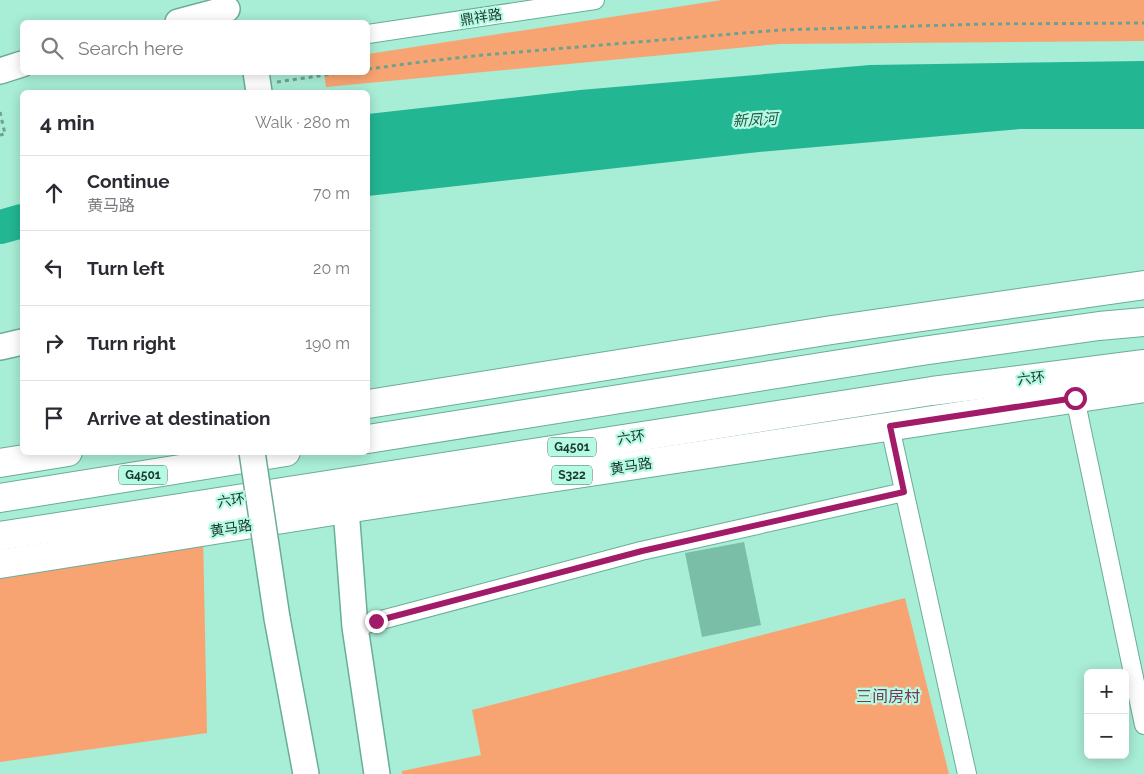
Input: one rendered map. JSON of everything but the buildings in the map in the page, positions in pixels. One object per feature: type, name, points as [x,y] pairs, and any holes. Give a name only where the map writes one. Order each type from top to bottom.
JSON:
[{"type":"main road","points":[[370,404],[832,330],[1144,284]]},
{"type":"main road","points":[[370,440],[922,351],[1099,326],[1144,322]]},
{"type":"main road","name":"六环","points":[[0,536],[932,390],[1144,364]]},
{"type":"main road","name":"黄马路","points":[[0,564],[346,509],[1144,388]]},
{"type":"main road","points":[[0,464],[51,455]]},
{"type":"main road","name":"G4501","points":[[0,498],[267,455]]},
{"type":"street","name":"鼎祥路","points":[[370,34],[595,0]]},
{"type":"street","points":[[186,20],[229,10]]},
{"type":"street","points":[[0,70],[20,65]]},
{"type":"street","points":[[0,348],[20,343]]},
{"type":"street","points":[[1075,398],[1144,725]]},
{"type":"street","points":[[890,426],[967,774]]},
{"type":"street","points":[[252,455],[277,618],[306,774]]},
{"type":"street","points":[[355,627],[642,551],[904,492]]},
{"type":"street","points":[[346,509],[355,627],[377,774]]},
{"type":"path","points":[[370,69],[483,55],[780,30],[985,24],[1144,23]]},
{"type":"path","points":[[258,83],[322,75]]},
{"type":"path","points":[[0,112],[5,134],[0,135]]},
{"type":"shaded area","points":[[722,0],[1144,0],[1144,41],[779,44],[326,87],[324,75],[370,75],[370,54]]},
{"type":"shaded area","points":[[203,532],[207,733],[0,762],[0,574]]},
{"type":"shaded area","points":[[905,598],[949,774],[402,774],[402,771],[481,755],[472,710]]},
{"type":"water","points":[[1144,61],[1144,129],[1020,129],[759,152],[370,196],[370,114],[580,90],[870,65]]},
{"type":"waterway","name":"新凤河","points":[[0,227],[20,222]]},
{"type":"district","name":"三间房村","points":[[888,696]]},
{"type":"route","points":[[376,621],[642,551],[904,492],[890,426],[1075,398]]}]
